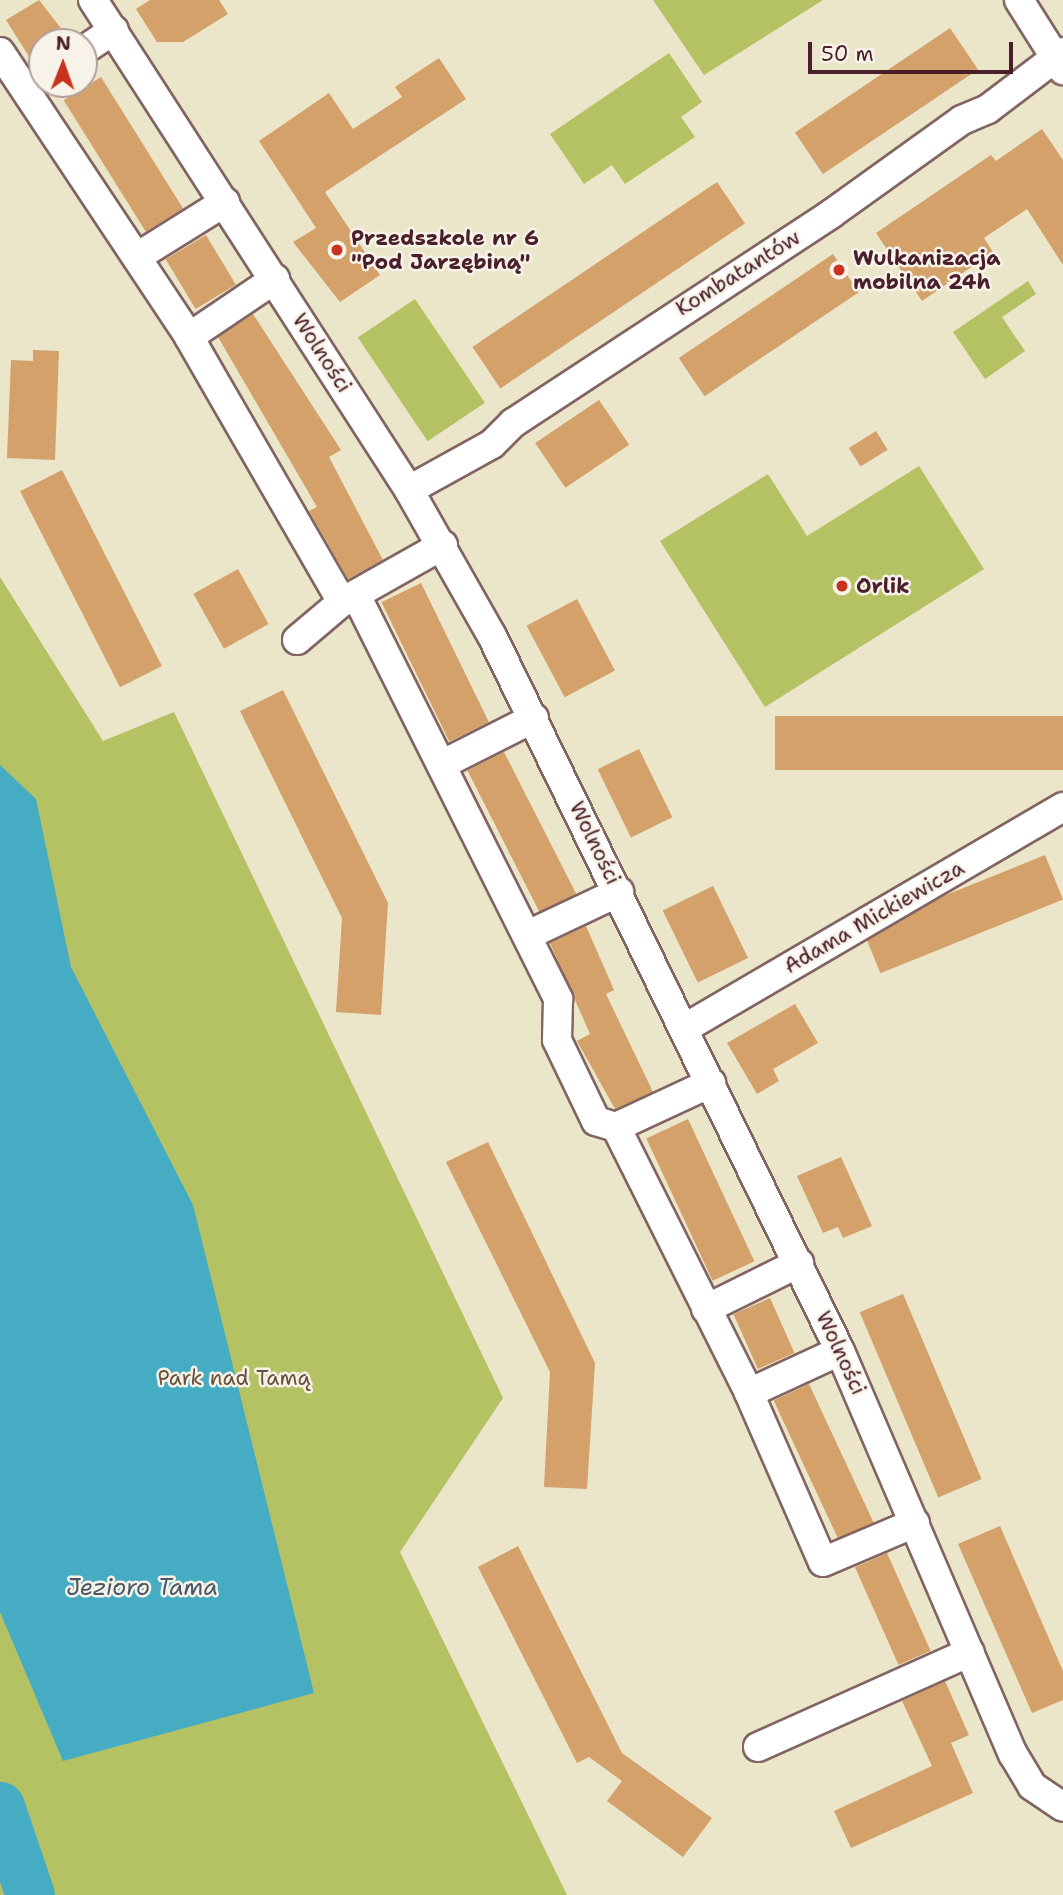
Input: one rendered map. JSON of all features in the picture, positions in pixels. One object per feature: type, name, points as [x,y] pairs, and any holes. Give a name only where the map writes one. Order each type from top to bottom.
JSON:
[{"type":"street","points":[[1018,0],[1060,60]]},
{"type":"street","points":[[96,28],[105,10]]},
{"type":"street","name":"Wolności","points":[[105,10],[443,545],[534,718],[799,1263],[840,1351],[1023,1773],[1063,1807]]},
{"type":"street","points":[[0,52],[28,80]]},
{"type":"street","name":"Kombatantów","points":[[409,490],[492,444],[513,423],[831,214],[962,120],[988,109],[1060,60]]},
{"type":"street","points":[[41,98],[349,598],[443,764],[558,999],[557,1040],[596,1121],[616,1127],[711,1083]]},
{"type":"street","points":[[137,257],[225,202]]},
{"type":"street","points":[[189,337],[275,279]]},
{"type":"street","points":[[297,640],[349,598],[443,545]]},
{"type":"street","points":[[443,764],[534,718]]},
{"type":"street","name":"Adama Mickiewicza","points":[[685,1028],[1063,807]]},
{"type":"street","name":"Wolności","points":[[528,935],[619,892]]},
{"type":"street","points":[[616,1127],[748,1394],[823,1562],[915,1523]]},
{"type":"street","points":[[706,1309],[799,1263]]},
{"type":"street","points":[[748,1394],[840,1351]]},
{"type":"street","points":[[758,1746],[970,1652]]},
{"type":"green space","points":[[653,0],[823,0],[704,75]]},
{"type":"green space","points":[[669,53],[702,102],[681,117],[695,137],[625,184],[612,165],[584,184],[550,134]]},
{"type":"green space","points":[[1028,281],[1036,294],[1002,317],[1025,351],[985,379],[953,332]]},
{"type":"green space","points":[[415,299],[485,403],[428,441],[358,338]]},
{"type":"green space","name":"Orlik","points":[[919,466],[984,569],[765,707],[660,541],[768,474],[807,536]]},
{"type":"green space","name":"Park nad Tamą","points":[[0,577],[103,741],[174,712],[503,1398],[400,1552],[567,1895],[0,1895]]},
{"type":"water","name":"Jezioro Tama","points":[[0,765],[36,799],[71,967],[193,1205],[314,1693],[63,1761],[0,1612]]},
{"type":"building","points":[[39,0],[61,28],[28,28],[28,55],[6,20]]},
{"type":"building","points":[[150,0],[219,0],[228,14],[183,42],[157,42],[136,9]]},
{"type":"building","points":[[950,28],[978,69],[823,174],[795,133]]},
{"type":"building","name":"Przedszkole nr 6 \"Pod Jarzębiną\"","points":[[439,58],[466,99],[325,192],[380,275],[340,302],[293,242],[316,228],[259,141],[329,93],[353,129],[402,97],[395,87]]},
{"type":"building","points":[[101,77],[183,208],[146,232],[64,100],[98,98],[98,79]]},
{"type":"building","points":[[1042,129],[1063,160],[1063,265],[1027,209],[984,238],[993,252],[922,301],[876,233],[991,155],[996,161]]},
{"type":"building","points":[[717,182],[745,223],[500,388],[472,347]]},
{"type":"building","points":[[206,235],[236,285],[196,309],[166,259]]},
{"type":"building","points":[[833,254],[859,292],[705,396],[679,358]]},
{"type":"building","points":[[253,314],[341,450],[329,457],[383,560],[348,579],[309,511],[317,507],[218,337]]},
{"type":"building","points":[[33,350],[59,351],[55,460],[7,458],[11,360],[33,361]]},
{"type":"building","points":[[599,400],[629,445],[565,488],[535,443]]},
{"type":"building","points":[[876,431],[888,450],[861,467],[849,448]]},
{"type":"building","points":[[62,470],[162,666],[120,687],[20,491]]},
{"type":"building","points":[[238,569],[269,624],[224,649],[193,594]]},
{"type":"building","points":[[421,583],[489,722],[449,742],[381,602]]},
{"type":"building","points":[[577,599],[615,671],[565,697],[527,626]]},
{"type":"building","points":[[283,690],[388,903],[381,1015],[336,1012],[342,918],[240,711]]},
{"type":"building","points":[[775,716],[1063,716],[1063,770],[775,770]]},
{"type":"building","points":[[907,733],[917,753],[885,769],[875,749]]},
{"type":"building","points":[[639,749],[672,817],[631,837],[598,769]]},
{"type":"building","points":[[504,752],[576,894],[540,912],[467,771]]},
{"type":"building","points":[[1045,855],[1063,900],[880,973],[862,929]]},
{"type":"building","points":[[713,886],[748,958],[698,982],[663,911]]},
{"type":"building","points":[[586,926],[614,990],[606,994],[653,1092],[615,1109],[577,1041],[590,1034],[550,943]]},
{"type":"building","points":[[795,1004],[818,1043],[773,1069],[779,1081],[757,1094],[727,1043]]},
{"type":"building","points":[[688,1119],[754,1261],[713,1281],[646,1138]]},
{"type":"building","points":[[488,1142],[595,1363],[587,1489],[544,1487],[550,1372],[446,1162]]},
{"type":"building","points":[[841,1157],[872,1226],[843,1238],[838,1227],[823,1233],[797,1176]]},
{"type":"building","points":[[903,1294],[982,1479],[938,1497],[860,1312]]},
{"type":"building","points":[[770,1298],[794,1353],[758,1369],[733,1314]]},
{"type":"building","points":[[809,1384],[874,1523],[838,1539],[774,1400]]},
{"type":"building","points":[[1000,1526],[1063,1671],[1063,1700],[1032,1713],[958,1544]]},
{"type":"building","points":[[518,1546],[622,1753],[712,1818],[683,1857],[607,1801],[622,1781],[589,1757],[577,1763],[478,1567]]},
{"type":"building","points":[[887,1553],[931,1651],[899,1665],[855,1567]]},
{"type":"building","points":[[945,1681],[969,1735],[951,1743],[973,1793],[851,1848],[834,1811],[932,1766],[902,1701]]},
{"type":"waterway","points":[[0,1806],[30,1895]]},
{"type":"place","name":"Przedszkole nr 6 \"Pod Jarzębiną\"","points":[[337,250]]},
{"type":"place","name":"Wulkanizacja mobilna 24h","points":[[839,270]]},
{"type":"place","name":"Orlik","points":[[842,586]]}]
